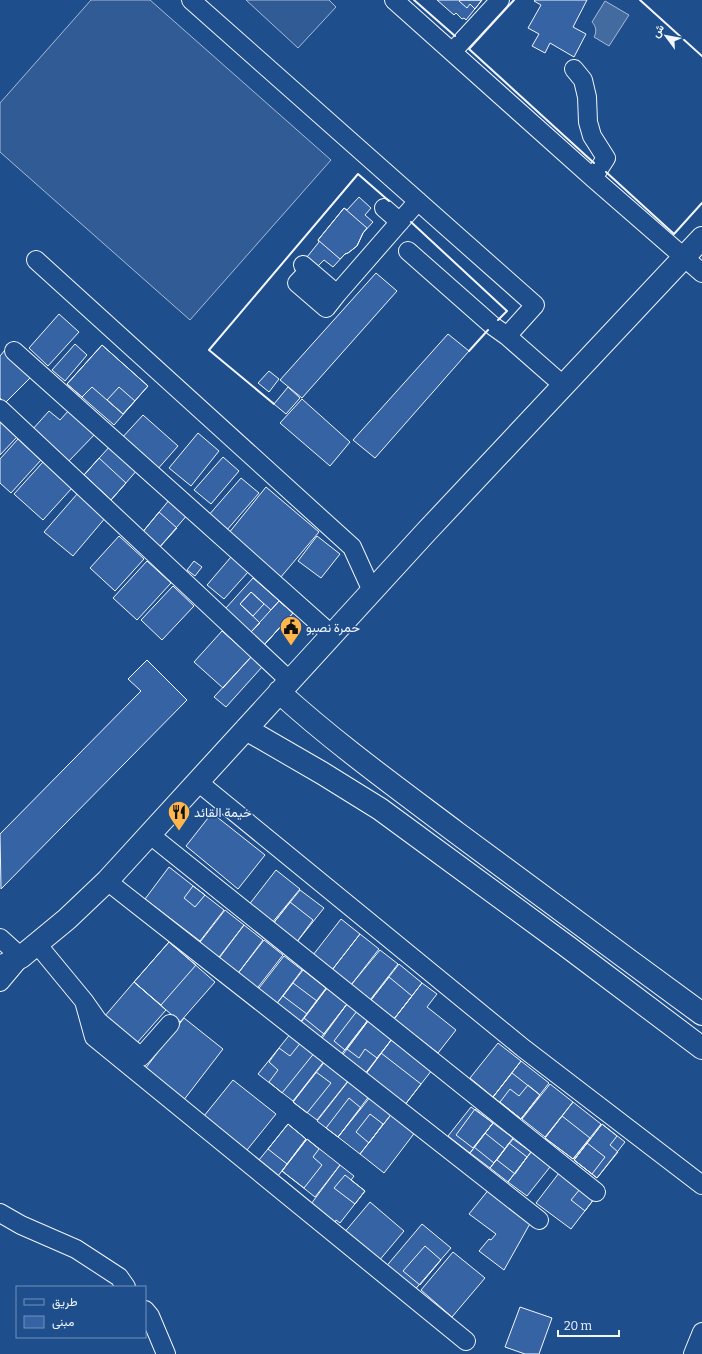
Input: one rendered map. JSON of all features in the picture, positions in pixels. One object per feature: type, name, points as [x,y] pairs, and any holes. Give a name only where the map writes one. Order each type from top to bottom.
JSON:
[{"type":"main road","points":[[0,967],[29,950],[67,919],[107,881],[148,834],[198,782],[372,591],[702,238]]},
{"type":"main road","points":[[284,687],[312,722],[351,753],[702,1014]]},
{"type":"main road","points":[[246,729],[380,809],[568,947],[702,1048]]},
{"type":"street","points":[[191,0],[535,305],[507,336]]},
{"type":"street","points":[[394,0],[453,51],[593,178],[702,273]]},
{"type":"street","points":[[453,51],[500,0]]},
{"type":"street","points":[[574,69],[583,80],[587,97],[588,122],[592,136],[606,158],[593,178]]},
{"type":"street","points":[[306,267],[333,290],[348,262],[358,270],[418,201]]},
{"type":"street","points":[[384,208],[400,222]]},
{"type":"street","points":[[408,251],[564,386]]},
{"type":"street","points":[[36,260],[352,548],[372,591]]},
{"type":"street","points":[[14,351],[332,635]]},
{"type":"street","points":[[0,409],[284,687]]},
{"type":"street","points":[[198,782],[522,1048],[702,1185]]},
{"type":"street","points":[[148,834],[596,1192]]},
{"type":"street","points":[[107,881],[539,1220]]},
{"type":"street","points":[[0,938],[29,950],[84,1001],[98,1021],[141,1057],[170,1024]]},
{"type":"street","points":[[0,982],[29,950]]},
{"type":"street","points":[[84,1001],[94,1037],[466,1341]]},
{"type":"street","points":[[0,1213],[20,1226],[76,1249],[118,1277],[125,1286]]},
{"type":"street","points":[[146,1311],[150,1316],[166,1354]]},
{"type":"street","points":[[693,1354],[702,1332]]},
{"type":"shaded area","points":[[91,0],[150,0],[331,160],[190,320],[0,152],[0,103]]},
{"type":"shaded area","points":[[246,0],[329,0],[336,7],[298,48]]},
{"type":"shaded area","points":[[605,1],[629,15],[609,46],[594,37],[596,29],[592,22]]},
{"type":"building","points":[[437,0],[482,0],[466,20],[464,18],[462,19],[456,13],[454,15]]},
{"type":"building","points":[[482,0],[475,9],[470,4],[467,8],[459,1]]},
{"type":"building","points":[[587,0],[573,27],[586,34],[574,57],[550,43],[545,53],[532,46],[539,34],[528,28],[541,5],[534,1]]},
{"type":"building","points":[[359,197],[371,208],[365,215],[373,222],[363,233],[357,246],[345,254],[333,267],[324,260],[318,266],[307,257],[319,242],[318,240],[344,208],[347,210]]},
{"type":"building","points":[[344,208],[367,228],[357,246],[340,259],[318,240]]},
{"type":"building","points":[[376,273],[397,291],[302,398],[280,380]]},
{"type":"building","points":[[59,314],[79,332],[48,366],[29,348]]},
{"type":"building","points":[[448,334],[469,351],[375,458],[353,440]]},
{"type":"building","points":[[75,344],[87,355],[65,381],[52,370]]},
{"type":"building","points":[[102,345],[148,386],[123,414],[92,387],[82,397],[67,384]]},
{"type":"building","points":[[102,345],[148,386],[114,425],[67,384]]},
{"type":"building","points":[[5,350],[32,376],[5,403],[0,398],[0,356]]},
{"type":"building","points":[[269,371],[279,379],[269,392],[258,383]]},
{"type":"building","points":[[119,387],[135,401],[123,414],[107,400]]},
{"type":"building","points":[[288,387],[300,398],[286,414],[274,404]]},
{"type":"building","points":[[302,399],[350,442],[330,466],[280,423]]},
{"type":"building","points":[[70,409],[96,433],[67,463],[32,430],[49,411],[60,420]]},
{"type":"building","points":[[143,415],[178,446],[156,471],[120,440]]},
{"type":"building","points":[[0,421],[17,437],[0,455]]},
{"type":"building","points":[[198,433],[219,451],[191,486],[169,468]]},
{"type":"building","points":[[18,439],[41,460],[11,493],[0,483],[0,459]]},
{"type":"building","points":[[111,445],[138,469],[111,500],[84,475]]},
{"type":"building","points":[[223,457],[239,471],[211,504],[194,490]]},
{"type":"building","points":[[99,458],[126,483],[111,500],[84,475]]},
{"type":"building","points":[[43,462],[72,488],[43,520],[14,494]]},
{"type":"building","points":[[241,478],[259,493],[226,531],[208,516]]},
{"type":"building","points":[[266,487],[319,532],[280,578],[228,534]]},
{"type":"building","points":[[78,493],[106,517],[73,556],[44,532]]},
{"type":"building","points":[[170,499],[188,514],[158,549],[141,534]]},
{"type":"building","points":[[159,512],[177,528],[158,549],[141,534]]},
{"type":"building","points":[[119,536],[144,559],[115,591],[90,568]]},
{"type":"building","points":[[317,536],[340,554],[321,578],[298,561]]},
{"type":"building","points":[[231,557],[248,572],[224,599],[207,585]]},
{"type":"building","points":[[147,561],[171,583],[137,620],[113,598]]},
{"type":"building","points":[[194,561],[202,567],[195,576],[187,570]]},
{"type":"building","points":[[253,578],[293,613],[264,645],[225,609]]},
{"type":"building","points":[[173,586],[194,606],[162,640],[141,620]]},
{"type":"building","points":[[251,592],[264,604],[253,616],[240,604]]},
{"type":"building","points":[[251,592],[271,610],[279,601],[293,613],[264,645],[251,632],[260,623],[240,604]]},
{"type":"building","points":[[279,601],[293,613],[264,645],[251,632]]},
{"type":"building","points":[[222,631],[251,657],[223,688],[194,662]]},
{"type":"building","points":[[251,657],[262,667],[226,707],[214,697]]},
{"type":"building","points":[[147,660],[187,700],[1,889],[0,834],[141,691],[128,679]]},
{"type":"building","points":[[212,813],[265,855],[238,889],[186,846]]},
{"type":"building","points":[[169,867],[224,910],[200,941],[145,899]]},
{"type":"building","points":[[276,870],[300,889],[271,924],[248,906]]},
{"type":"building","points":[[193,886],[205,895],[195,907],[184,898]]},
{"type":"building","points":[[300,890],[324,908],[296,943],[272,925]]},
{"type":"building","points":[[290,902],[313,920],[296,943],[272,925]]},
{"type":"building","points":[[225,910],[244,925],[216,961],[197,946]]},
{"type":"building","points":[[341,919],[360,934],[332,970],[313,955]]},
{"type":"building","points":[[244,925],[263,940],[236,976],[217,961]]},
{"type":"building","points":[[360,934],[379,949],[351,985],[332,970]]},
{"type":"building","points":[[264,940],[283,955],[255,991],[236,976]]},
{"type":"building","points":[[169,942],[196,965],[161,1005],[134,982]]},
{"type":"building","points":[[169,942],[215,982],[180,1022],[134,982]]},
{"type":"building","points":[[380,950],[398,964],[370,1000],[351,985]]},
{"type":"building","points":[[284,956],[302,970],[275,1006],[256,992]]},
{"type":"building","points":[[399,964],[422,983],[394,1019],[371,1000]]},
{"type":"building","points":[[303,970],[326,988],[299,1024],[275,1006]]},
{"type":"building","points":[[389,977],[412,996],[394,1019],[371,1000]]},
{"type":"building","points":[[134,982],[166,1010],[136,1044],[104,1017]]},
{"type":"building","points":[[293,983],[317,1001],[307,1014],[283,996]]},
{"type":"building","points":[[422,983],[437,994],[427,1007],[456,1030],[438,1053],[394,1019]]},
{"type":"building","points":[[327,988],[347,1004],[324,1034],[304,1018]]},
{"type":"building","points":[[327,988],[347,1004],[319,1040],[299,1025]]},
{"type":"building","points":[[347,1004],[368,1020],[340,1056],[320,1041]]},
{"type":"building","points":[[357,1011],[368,1020],[345,1050],[334,1041]]},
{"type":"building","points":[[184,1018],[223,1049],[183,1101],[145,1069]]},
{"type":"building","points":[[368,1021],[392,1039],[377,1058],[365,1049],[359,1058],[347,1049]]},
{"type":"building","points":[[368,1021],[392,1039],[364,1075],[341,1057]]},
{"type":"building","points":[[291,1033],[325,1060],[293,1101],[258,1074]]},
{"type":"building","points":[[392,1039],[432,1070],[404,1106],[365,1075]]},
{"type":"building","points":[[302,1041],[315,1052],[282,1093],[269,1082],[278,1070],[269,1062],[279,1048],[290,1056]]},
{"type":"building","points":[[498,1043],[521,1061],[493,1097],[470,1078]]},
{"type":"building","points":[[381,1053],[421,1084],[404,1106],[365,1075]]},
{"type":"building","points":[[326,1060],[348,1081],[317,1120],[293,1102]]},
{"type":"building","points":[[521,1061],[549,1083],[521,1119],[493,1097]]},
{"type":"building","points":[[316,1072],[331,1083],[307,1113],[293,1102]]},
{"type":"building","points":[[512,1073],[540,1095],[521,1119],[493,1097]]},
{"type":"building","points":[[350,1079],[370,1095],[338,1137],[317,1121]]},
{"type":"building","points":[[233,1080],[276,1114],[247,1150],[204,1116]]},
{"type":"building","points":[[550,1084],[573,1102],[545,1137],[522,1119]]},
{"type":"building","points":[[528,1085],[540,1095],[521,1119],[500,1102],[510,1089],[519,1096]]},
{"type":"building","points":[[371,1096],[393,1112],[360,1154],[338,1137]]},
{"type":"building","points":[[349,1098],[361,1108],[338,1137],[326,1128]]},
{"type":"building","points":[[573,1102],[601,1124],[573,1159],[545,1138]]},
{"type":"building","points":[[471,1107],[493,1123],[470,1153],[448,1136]]},
{"type":"building","points":[[475,1109],[493,1123],[473,1148],[456,1135]]},
{"type":"building","points":[[393,1112],[416,1131],[384,1173],[360,1154]]},
{"type":"building","points":[[370,1114],[383,1124],[369,1143],[356,1132]]},
{"type":"building","points":[[562,1116],[590,1138],[573,1159],[545,1138]]},
{"type":"building","points":[[493,1123],[513,1138],[490,1168],[470,1153]]},
{"type":"building","points":[[288,1124],[306,1139],[287,1164],[268,1149]]},
{"type":"building","points":[[288,1124],[306,1139],[275,1180],[255,1165]]},
{"type":"building","points":[[602,1124],[617,1136],[610,1145],[618,1152],[597,1178],[574,1160]]},
{"type":"building","points":[[602,1124],[625,1142],[597,1178],[574,1160]]},
{"type":"building","points":[[485,1133],[505,1149],[494,1163],[474,1147]]},
{"type":"building","points":[[307,1139],[319,1149],[313,1157],[322,1165],[304,1188],[282,1171]]},
{"type":"building","points":[[307,1139],[340,1165],[315,1197],[282,1171]]},
{"type":"building","points":[[513,1139],[531,1152],[508,1182],[490,1168]]},
{"type":"building","points":[[509,1143],[527,1157],[515,1174],[497,1160]]},
{"type":"building","points":[[587,1143],[605,1157],[592,1174],[574,1160]]},
{"type":"building","points":[[531,1152],[550,1167],[527,1196],[508,1182]]},
{"type":"building","points":[[340,1165],[354,1176],[351,1180],[365,1191],[340,1223],[336,1220],[335,1223],[311,1204]]},
{"type":"building","points":[[559,1173],[594,1199],[571,1229],[536,1203]]},
{"type":"building","points":[[345,1175],[365,1191],[355,1204],[334,1188]]},
{"type":"building","points":[[490,1188],[532,1220],[504,1270],[479,1251],[489,1239],[491,1240],[496,1234],[469,1214]]},
{"type":"building","points":[[580,1189],[594,1199],[585,1211],[571,1200]]},
{"type":"building","points":[[370,1202],[404,1231],[378,1262],[343,1234]]},
{"type":"building","points":[[422,1224],[451,1248],[412,1293],[384,1269]]},
{"type":"building","points":[[425,1246],[441,1260],[420,1285],[403,1271]]},
{"type":"building","points":[[453,1252],[485,1278],[452,1317],[421,1290]]},
{"type":"building","points":[[520,1307],[552,1318],[539,1354],[525,1354],[505,1347]]},
{"type":"wall","points":[[414,0],[455,36]]},
{"type":"wall","points":[[514,0],[469,49],[594,163]]},
{"type":"wall","points":[[640,0],[702,56]]},
{"type":"wall","points":[[606,172],[674,234],[702,203]]},
{"type":"wall","points":[[274,404],[209,350],[358,174],[389,201]]},
{"type":"wall","points":[[411,222],[507,311],[498,320]]},
{"type":"wall","points":[[469,351],[488,330]]},
{"type":"place","name":"حمرة نصبو","points":[[291,646]]},
{"type":"place","name":"خيمة القائد","points":[[179,832]]}]
